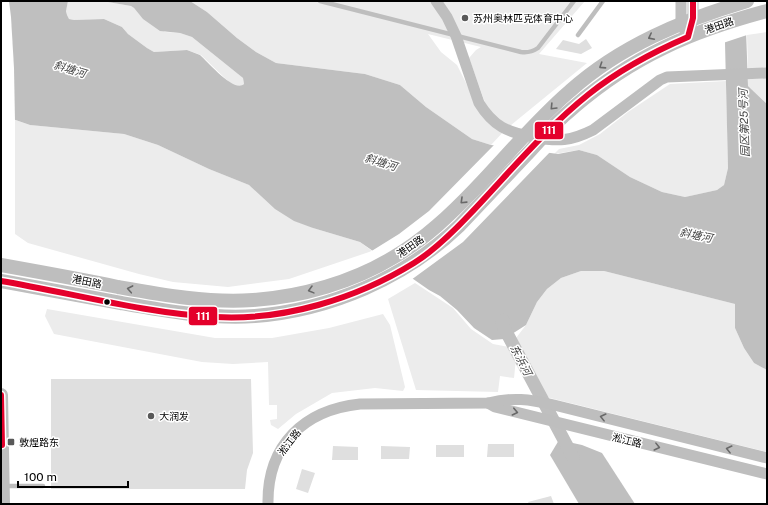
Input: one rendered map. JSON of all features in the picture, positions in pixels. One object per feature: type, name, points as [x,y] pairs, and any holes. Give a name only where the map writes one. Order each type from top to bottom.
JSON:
[{"type":"main road","name":"港田路","points":[[1,265],[168,296],[198,300],[225,301],[280,298],[332,284],[371,269],[394,258],[430,232],[474,190],[557,102],[597,69],[645,40],[687,20],[746,1]]},
{"type":"main road","name":"港田路","points":[[1,281],[162,311],[217,317],[256,316],[285,312],[314,305],[365,287],[394,274],[415,262],[447,236],[478,206],[558,120],[606,80],[649,54],[688,36],[723,23],[767,11]]},
{"type":"main road","points":[[1,395],[3,504]]},
{"type":"street","points":[[436,1],[447,17],[456,36],[479,103],[496,124],[505,130],[517,134],[551,141],[573,139],[593,130],[667,76],[767,73]]},
{"type":"street","points":[[681,1],[687,20],[688,36]]},
{"type":"street","points":[[687,20],[693,1]]},
{"type":"street","name":"淞江路","points":[[268,504],[270,480],[275,460],[285,443],[300,427],[325,412],[346,405],[488,403],[514,399],[533,400],[767,458]]},
{"type":"street","name":"淞江路","points":[[488,403],[495,407],[543,418],[569,426],[767,474]]},
{"type":"street","points":[[569,426],[577,410]]},
{"type":"lane","points":[[320,1],[521,52],[534,51],[538,48],[574,1]]},
{"type":"lane","points":[[578,35],[603,1]]},
{"type":"lane","points":[[3,486],[43,486]]},
{"type":"shaded area","points":[[68,1],[102,1],[131,6],[140,15],[165,32],[180,33],[192,37],[243,78],[244,84],[240,87],[231,84],[201,55],[187,50],[154,52],[128,34],[122,27],[104,19],[69,19],[66,10]]},
{"type":"shaded area","points":[[190,1],[585,1],[539,54],[587,63],[505,130],[491,145],[472,139],[426,107],[400,85],[365,74],[276,63],[256,52],[237,38],[207,12]],"holes":[[[428,34],[481,47],[469,58],[488,111],[473,97],[457,65],[441,52]]]},
{"type":"shaded area","points":[[767,32],[767,69],[748,69],[747,35]]},
{"type":"shaded area","points":[[767,78],[767,104],[748,86],[748,79]]},
{"type":"shaded area","points":[[726,81],[728,168],[724,185],[717,190],[685,197],[662,192],[630,177],[597,155],[579,150],[554,154],[559,149],[579,145],[600,134],[628,112],[670,84]]},
{"type":"shaded area","points":[[15,120],[30,125],[124,134],[158,145],[209,169],[249,185],[313,228],[360,242],[372,251],[289,279],[228,287],[173,282],[28,243],[15,234]]},
{"type":"shaded area","points":[[581,271],[604,271],[735,304],[735,328],[744,348],[754,363],[767,370],[767,452],[546,397],[516,338],[526,325],[537,302],[547,289],[561,278]]},
{"type":"shaded area","points":[[415,283],[453,308],[471,329],[493,344],[509,347],[516,358],[514,378],[500,376],[498,392],[416,390],[388,299]]},
{"type":"shaded area","points":[[47,309],[215,338],[272,338],[329,328],[383,314],[390,325],[405,387],[403,391],[375,388],[332,393],[296,414],[278,429],[271,425],[270,420],[277,419],[277,405],[269,405],[268,362],[233,364],[202,362],[54,334],[45,316]]},
{"type":"water","points":[[1,1],[68,1],[66,11],[69,19],[104,19],[122,27],[128,34],[154,52],[187,50],[200,55],[228,81],[240,86],[244,84],[243,78],[192,37],[180,33],[160,31],[143,19],[131,6],[102,1],[190,1],[207,12],[256,52],[276,63],[365,74],[400,85],[426,107],[472,139],[491,145],[558,154],[579,150],[597,155],[630,177],[662,192],[685,197],[717,190],[724,185],[728,168],[724,1],[745,1],[748,86],[767,104],[767,370],[754,363],[744,348],[735,328],[735,304],[604,271],[581,271],[561,278],[547,289],[537,302],[526,325],[504,339],[492,340],[474,328],[457,310],[440,296],[360,242],[294,221],[275,209],[249,185],[209,169],[158,145],[124,134],[30,125],[1,115]]},
{"type":"water","points":[[559,440],[582,445],[602,453],[635,504],[579,504],[550,455]]},
{"type":"pier","points":[[1,1],[9,1],[11,17],[15,122],[1,117]]},
{"type":"pier","points":[[724,1],[747,1],[748,13],[747,35],[723,43],[722,19]]},
{"type":"pier","points":[[495,144],[551,151],[463,242],[411,280],[370,252],[399,234],[429,211]]},
{"type":"building","points":[[586,39],[592,48],[581,54],[556,49],[563,40],[579,44]]},
{"type":"building","name":"大润发","points":[[51,379],[251,379],[253,453],[247,470],[245,489],[51,489]]},
{"type":"building","points":[[488,444],[514,444],[514,457],[487,457]]},
{"type":"building","points":[[436,445],[464,445],[464,457],[436,457]]},
{"type":"building","points":[[333,446],[358,447],[358,460],[332,460]]},
{"type":"building","points":[[381,446],[410,447],[409,459],[381,459]]},
{"type":"building","points":[[302,469],[315,473],[308,493],[296,489]]},
{"type":"building","points":[[551,496],[554,504],[529,504],[528,502]]},
{"type":"waterway","name":"东浜河","points":[[503,320],[502,324],[573,457]]},
{"type":"transit line","name":"111","points":[[1,281],[134,307],[188,315],[215,317],[241,317],[293,311],[318,305],[368,287],[392,276],[422,258],[436,247],[464,221],[557,122],[600,85],[637,62],[688,37],[693,18],[693,1]]},
{"type":"transit line","name":"111","points":[[1,395],[2,445]]},
{"type":"place","name":"苏州奥林匹克体育中心","points":[[465,18]]},
{"type":"place","name":"大润发","points":[[151,416]]},
{"type":"place","name":"敦煌路东","points":[[11,442]]},
{"type":"water label","name":"斜塘河","points":[[70,69]]},
{"type":"water label","name":"园区第25号河","points":[[744,123]]},
{"type":"water label","name":"斜塘河","points":[[381,162]]},
{"type":"water label","name":"斜塘河","points":[[696,235]]}]
